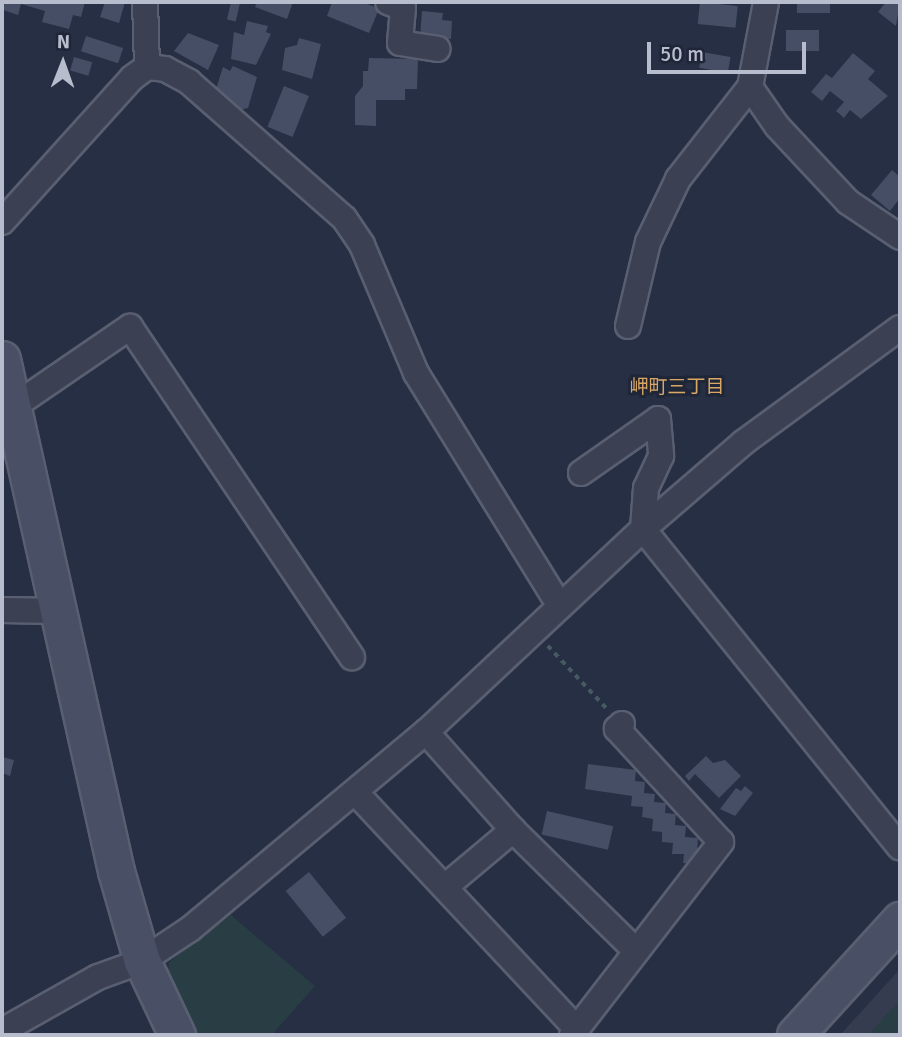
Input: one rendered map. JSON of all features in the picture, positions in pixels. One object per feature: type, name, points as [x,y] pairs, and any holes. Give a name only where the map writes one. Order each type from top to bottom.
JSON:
[{"type":"street","points":[[145,2],[147,66]]},
{"type":"street","points":[[388,2],[403,8],[400,43],[438,49]]},
{"type":"street","points":[[628,326],[648,242],[678,179],[750,87],[766,2]]},
{"type":"street","points":[[2,222],[105,103],[147,66]]},
{"type":"street","points":[[147,66],[165,69],[190,82],[344,218],[362,245],[421,383],[559,606]]},
{"type":"street","points":[[750,87],[777,126],[848,202],[900,237]]},
{"type":"street","points":[[13,408],[130,327],[352,657]]},
{"type":"street","points":[[2,1031],[98,977],[142,961],[190,929],[426,732],[643,529],[788,408],[900,328]]},
{"type":"street","points":[[2,359],[116,871],[142,961],[177,1035]]},
{"type":"street","points":[[581,473],[658,419],[661,456],[646,488],[643,529],[900,847]]},
{"type":"street","points":[[2,610],[59,611]]},
{"type":"street","points":[[356,793],[445,887],[574,1032],[721,842],[617,729],[622,724]]},
{"type":"street","points":[[426,732],[513,830],[635,950]]},
{"type":"street","points":[[445,887],[513,830]]},
{"type":"street","points":[[795,1035],[900,920]]},
{"type":"path","points":[[535,632],[622,724]]},
{"type":"shaded area","points":[[231,915],[315,986],[272,1035],[196,1035],[168,973],[169,962]]},
{"type":"shaded area","points":[[900,969],[900,1035],[840,1035]]},
{"type":"shaded area","points":[[900,1000],[900,1035],[868,1035]]},
{"type":"building","points":[[5,2],[85,2],[81,17],[73,15],[69,29],[42,22],[45,11],[21,4],[18,15],[3,10]]},
{"type":"building","points":[[105,2],[125,2],[119,23],[100,17]]},
{"type":"building","points":[[231,2],[240,4],[236,22],[227,20]]},
{"type":"building","points":[[257,2],[293,2],[287,19],[255,7]]},
{"type":"building","points":[[332,2],[363,2],[379,9],[369,33],[327,16]]},
{"type":"building","points":[[700,2],[738,6],[735,28],[698,24]]},
{"type":"building","points":[[797,2],[830,2],[830,13],[797,13]]},
{"type":"building","points":[[886,2],[900,2],[896,26],[878,12]]},
{"type":"building","points":[[422,11],[443,13],[442,20],[452,21],[451,39],[420,37]]},
{"type":"building","points":[[247,21],[268,26],[266,32],[271,34],[256,65],[231,59],[234,32],[244,35]]},
{"type":"building","points":[[786,30],[819,30],[819,51],[786,51]]},
{"type":"building","points":[[188,33],[219,45],[208,70],[174,51]]},
{"type":"building","points":[[86,36],[123,48],[118,63],[81,51]]},
{"type":"building","points":[[299,38],[321,44],[312,79],[282,70],[285,48],[297,45]]},
{"type":"building","points":[[702,52],[731,57],[728,73],[699,68]]},
{"type":"building","points":[[853,53],[875,71],[868,79],[888,96],[861,119],[850,110],[844,118],[836,111],[844,102],[830,91],[822,101],[811,92],[826,74],[832,78]]},
{"type":"building","points":[[74,57],[92,62],[88,76],[70,70]]},
{"type":"building","points":[[369,58],[418,59],[417,89],[405,89],[405,100],[376,100],[376,126],[355,125],[355,96],[363,86],[363,71],[368,71]]},
{"type":"building","points":[[233,66],[257,77],[248,108],[240,110],[215,92],[223,67],[230,71]]},
{"type":"building","points":[[284,86],[309,96],[293,137],[268,127]]},
{"type":"building","points":[[892,170],[900,177],[900,198],[890,211],[871,195]]},
{"type":"building","points":[[706,756],[713,763],[725,760],[741,776],[719,798],[695,774],[689,781],[685,776]]},
{"type":"building","points":[[2,757],[14,760],[10,776],[2,773]]},
{"type":"building","points":[[588,764],[636,770],[635,781],[645,782],[644,793],[655,794],[654,802],[666,803],[665,813],[676,814],[675,825],[686,826],[685,837],[698,838],[696,864],[683,863],[684,854],[672,854],[673,843],[662,842],[662,832],[652,831],[653,819],[642,817],[643,807],[631,806],[632,796],[585,789]]},
{"type":"building","points":[[745,786],[753,793],[735,816],[720,809],[736,788],[741,791]]},
{"type":"building","points":[[547,811],[613,826],[608,850],[542,834]]},
{"type":"building","points":[[309,872],[346,918],[323,937],[286,891]]},
{"type":"district","name":"岬町三丁目","points":[[677,388]]}]
